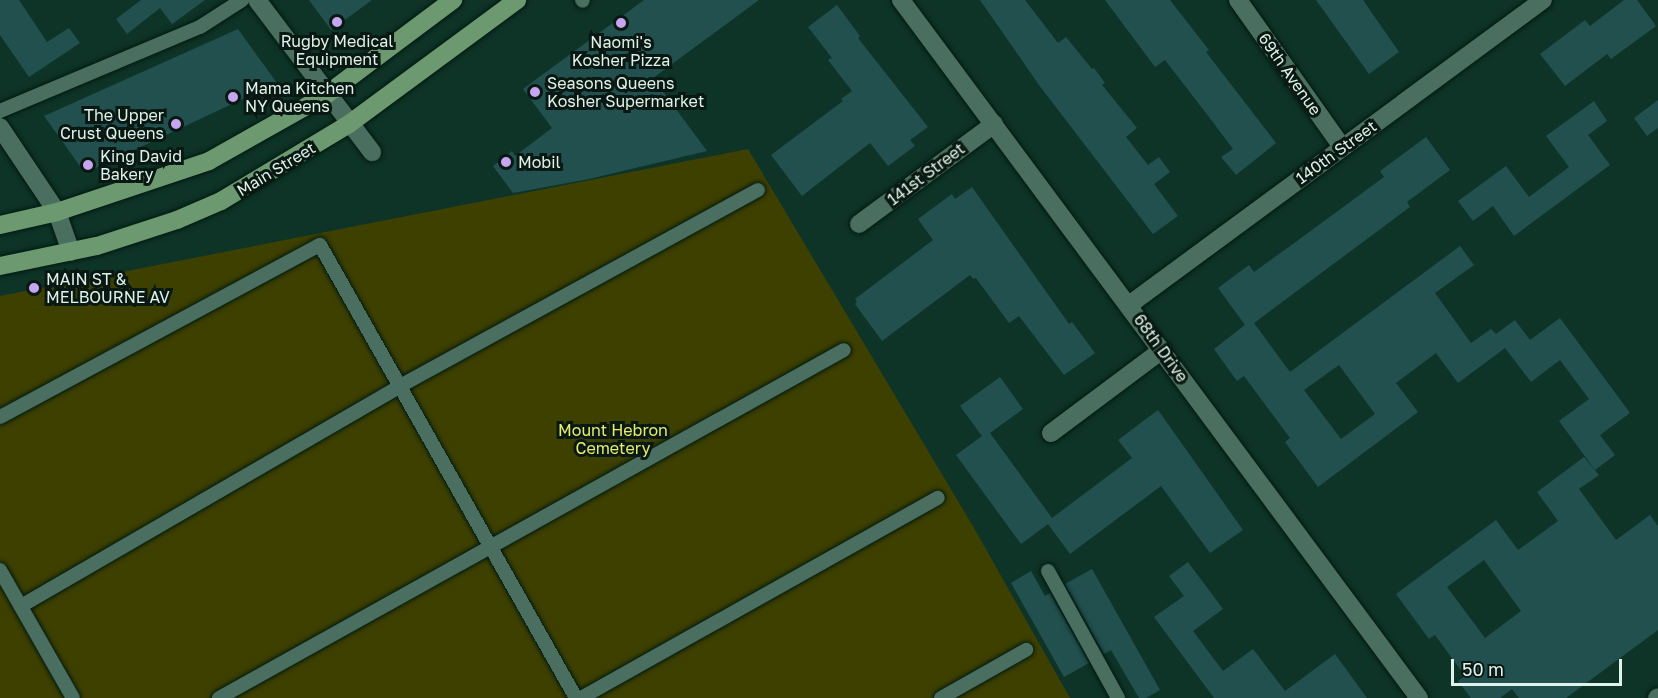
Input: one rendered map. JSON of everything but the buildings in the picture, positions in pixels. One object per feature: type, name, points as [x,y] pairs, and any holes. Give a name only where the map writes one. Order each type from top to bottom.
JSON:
[{"type":"main road","points":[[0,225],[57,212],[209,161],[326,95],[453,0]]},
{"type":"main road","name":"Main Street","points":[[0,266],[71,252],[202,210],[254,183],[349,124],[517,0]]},
{"type":"street","points":[[257,0],[326,95],[372,152]]},
{"type":"street","name":"68th Drive","points":[[901,0],[1419,698]]},
{"type":"street","name":"69th Avenue","points":[[1238,0],[1342,147]]},
{"type":"street","name":"140th Street","points":[[1129,305],[1543,0]]},
{"type":"street","name":"141st Street","points":[[859,224],[994,124]]},
{"type":"street","points":[[0,127],[57,212],[71,252]]},
{"type":"street","points":[[1051,433],[1162,350]]},
{"type":"lane","points":[[0,111],[200,27],[242,0]]},
{"type":"lane","points":[[21,606],[400,386],[758,190]]},
{"type":"lane","points":[[0,417],[320,245],[490,546],[579,698],[938,498]]},
{"type":"lane","points":[[219,698],[844,350]]},
{"type":"lane","points":[[0,570],[73,698]]},
{"type":"lane","points":[[1048,571],[1118,698]]},
{"type":"lane","points":[[942,698],[1026,650]]},
{"type":"green space","name":"Mount Hebron Cemetery","points":[[748,149],[974,528],[1070,698],[0,698],[0,296]]},
{"type":"place","name":"Rugby Medical Equipment","points":[[337,22]]},
{"type":"place","name":"Naomi's Kosher Pizza","points":[[621,23]]},
{"type":"place","name":"Seasons Queens Kosher Supermarket","points":[[535,92]]},
{"type":"place","name":"Mama Kitchen NY Queens","points":[[233,97]]},
{"type":"place","name":"The Upper Crust Queens","points":[[176,124]]},
{"type":"place","name":"Mobil","points":[[506,162]]},
{"type":"place","name":"King David Bakery","points":[[88,165]]},
{"type":"place","name":"MAIN ST & MELBOURNE AV","points":[[34,288]]}]
